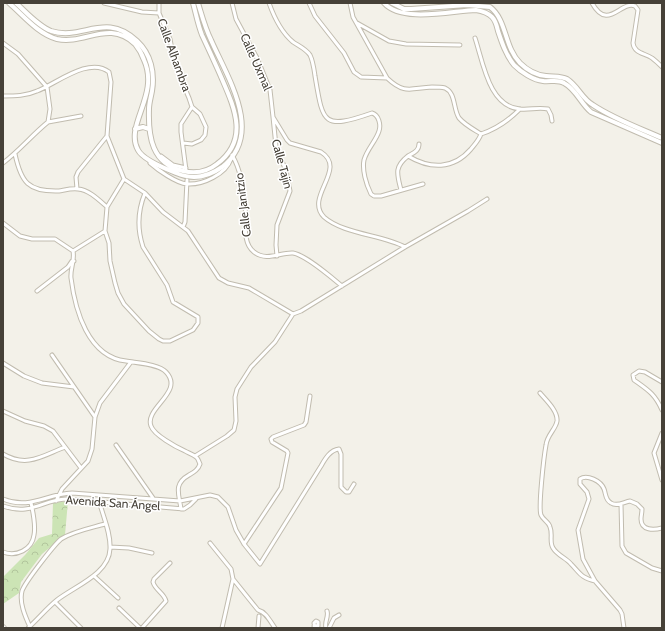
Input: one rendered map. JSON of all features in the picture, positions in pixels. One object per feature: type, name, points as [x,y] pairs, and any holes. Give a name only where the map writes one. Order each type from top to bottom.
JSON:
[{"type":"street","points":[[4,3],[12,4],[50,30],[66,34],[106,27],[124,32],[139,42],[147,53],[153,75],[149,108],[149,129],[159,158],[173,168],[187,172],[202,173],[214,167],[223,160],[235,142],[237,126],[234,110],[222,78],[201,33],[193,3]]},
{"type":"street","points":[[104,3],[142,12],[159,13]]},
{"type":"street","name":"Calle Alhambra","points":[[159,3],[159,13],[163,19],[170,39],[175,65],[190,98],[192,106],[200,114],[206,127],[205,135],[198,142],[183,143]]},
{"type":"street","points":[[12,4],[40,30],[58,39],[73,40],[96,34],[111,33],[123,37],[135,44],[146,63],[149,79],[147,93],[135,129],[137,150],[165,174],[187,182],[204,181],[213,177],[227,167],[239,141],[243,127],[237,100],[228,76],[205,28],[198,3]]},
{"type":"street","name":"Calle Uxmal","points":[[232,3],[236,19],[257,58],[270,90],[273,117],[287,140],[290,143],[321,152],[328,159],[330,169],[329,175],[318,202],[321,213],[325,218],[356,232],[398,243],[405,247]]},
{"type":"street","points":[[269,3],[276,22],[287,36],[302,47],[310,56],[313,65],[319,102],[326,119],[332,121],[345,121],[372,113],[377,114],[379,132],[366,153],[364,163],[364,170],[371,194],[374,196],[381,196],[423,184]]},
{"type":"street","points":[[309,3],[315,16],[344,53],[354,72],[361,77],[387,78]]},
{"type":"street","points":[[350,3],[352,16],[387,78],[394,85],[403,89],[430,87],[445,89],[450,93],[456,113],[459,117],[465,124],[481,134]]},
{"type":"street","points":[[384,3],[392,10],[406,14],[476,10],[485,12],[494,20],[508,57],[514,65],[522,71],[536,80],[561,81],[566,83],[591,112],[662,138]]},
{"type":"street","points":[[392,3],[404,9],[467,4],[490,6],[498,16],[510,48],[520,64],[540,75],[556,76],[566,79],[577,88],[592,105],[662,143]]},
{"type":"street","points":[[592,3],[597,10],[609,15],[616,13],[627,4],[635,6],[638,10],[633,47],[650,57],[662,67]]},
{"type":"street","points":[[356,22],[389,41],[406,44],[460,45]]},
{"type":"street","points":[[475,38],[493,92],[496,96],[507,104],[520,109],[548,109],[552,121]]},
{"type":"street","points":[[3,43],[18,54],[47,87],[50,109],[48,122]]},
{"type":"street","points":[[3,96],[21,96],[35,92],[75,71],[92,67],[100,67],[109,72],[111,82],[107,136],[124,179],[145,193],[163,212],[192,236],[218,278],[228,283],[249,288],[293,314]]},
{"type":"street","points":[[219,72],[225,70]]},
{"type":"street","points":[[222,78],[228,76]]},
{"type":"street","name":"Calle Alhambra","points":[[154,146],[167,161],[186,169],[181,124],[192,106]]},
{"type":"street","points":[[408,156],[425,164],[448,165],[457,162],[480,138],[481,134],[512,118],[520,109]]},
{"type":"street","points":[[3,163],[15,154],[48,122],[81,116]]},
{"type":"street","name":"Calle Tajín","points":[[273,117],[276,146],[286,171],[290,191],[277,225],[277,256]]},
{"type":"street","points":[[135,129],[142,127],[149,129]]},
{"type":"street","points":[[77,189],[76,177],[79,170],[107,136]]},
{"type":"street","points":[[401,190],[398,176],[399,164],[408,156],[417,151],[419,144]]},
{"type":"street","points":[[15,154],[20,175],[30,186],[49,191],[77,189],[90,194],[107,206]]},
{"type":"street","points":[[141,154],[167,169],[191,177],[210,174],[222,167],[232,156]]},
{"type":"street","name":"Calle Janitzio","points":[[232,156],[238,167],[241,181],[248,243],[254,252],[259,255],[271,257],[294,253],[319,268],[342,286]]},
{"type":"street","points":[[124,179],[107,206],[105,231],[109,243],[112,274],[118,293],[124,304],[149,331],[163,341],[170,341],[193,330],[198,323],[198,317],[173,302],[167,285],[143,247],[139,222],[140,206],[145,193]]},
{"type":"street","points":[[183,227],[185,222],[187,182]]},
{"type":"street","points":[[195,456],[234,430],[236,421],[235,397],[237,389],[251,367],[275,342],[293,314],[301,311],[405,247],[468,211],[487,198]]},
{"type":"street","points":[[3,223],[20,236],[32,239],[55,238],[73,251],[74,261],[71,276],[75,299],[88,333],[100,350],[114,358],[156,367],[167,373],[170,381],[169,391],[152,413],[150,426],[154,431],[168,441],[195,456],[200,464],[194,472],[184,478],[178,488],[181,509],[190,505],[196,498]]},
{"type":"street","points":[[73,251],[105,231]]},
{"type":"street","points":[[37,291],[72,261],[74,261]]},
{"type":"street","points":[[52,355],[95,417]]},
{"type":"street","points":[[56,501],[60,493],[72,478],[88,461],[92,449],[95,417],[100,403],[131,362]]},
{"type":"street","points":[[3,363],[24,376],[42,383],[74,387]]},
{"type":"street","points":[[662,382],[645,372],[639,371],[633,376],[634,380],[645,387],[655,397],[662,410]]},
{"type":"street","points":[[540,393],[557,416],[556,426],[548,437],[546,445],[540,511],[551,528],[551,544],[556,551],[571,563],[583,577],[595,581]]},
{"type":"street","points":[[244,544],[281,488],[284,479],[288,453],[272,442],[271,439],[304,426],[310,396]]},
{"type":"street","points":[[3,411],[25,421],[49,428],[81,468]]},
{"type":"street","points":[[662,432],[654,453],[662,480]]},
{"type":"street","points":[[116,445],[153,498]]},
{"type":"street","points":[[3,454],[15,460],[26,461],[39,458],[65,447]]},
{"type":"street","name":"Avenida San Ángel","points":[[3,500],[31,503],[60,493],[80,493],[180,501],[210,495],[218,497],[228,507],[234,527],[244,544],[260,564],[321,466],[334,450],[339,449],[341,454],[341,487],[346,492],[349,492],[354,484]]},
{"type":"street","points":[[624,628],[620,610],[595,581],[591,571],[585,563],[578,530],[589,499],[587,492],[580,484],[580,479],[588,477],[600,484],[604,489],[608,501],[615,505],[630,501],[640,507],[643,512],[641,518],[642,523],[647,528],[651,530],[662,528]]},
{"type":"street","name":"Avenida San Ángel","points":[[3,506],[14,509],[32,509],[66,499],[181,509]]},
{"type":"street","points":[[99,501],[105,524],[110,547],[105,564],[94,576],[55,602],[29,627],[22,603],[22,592],[51,549],[69,535],[105,524]]},
{"type":"street","points":[[3,552],[18,554],[23,551],[32,541],[34,534],[31,503]]},
{"type":"street","points":[[621,504],[623,549],[626,553],[652,568],[662,571]]},
{"type":"street","points":[[210,543],[231,569],[233,579],[223,626],[228,628]]},
{"type":"street","points":[[110,547],[129,548],[152,553]]},
{"type":"street","points":[[118,608],[141,628],[166,601],[165,597],[155,588],[153,582],[170,562]]},
{"type":"street","points":[[94,576],[118,598]]},
{"type":"street","points":[[233,579],[258,610],[265,614],[275,628]]},
{"type":"street","points":[[55,602],[81,628]]},
{"type":"street","points":[[326,628],[325,625],[328,615],[327,611]]},
{"type":"street","points":[[329,628],[334,618],[339,615]]},
{"type":"street","points":[[258,628],[260,616]]},
{"type":"street","points":[[315,627],[319,626]]},
{"type":"green space","points":[[68,501],[65,535],[42,554],[21,582],[19,593],[3,604],[3,577],[25,555],[39,538],[52,534],[53,503]]}]
